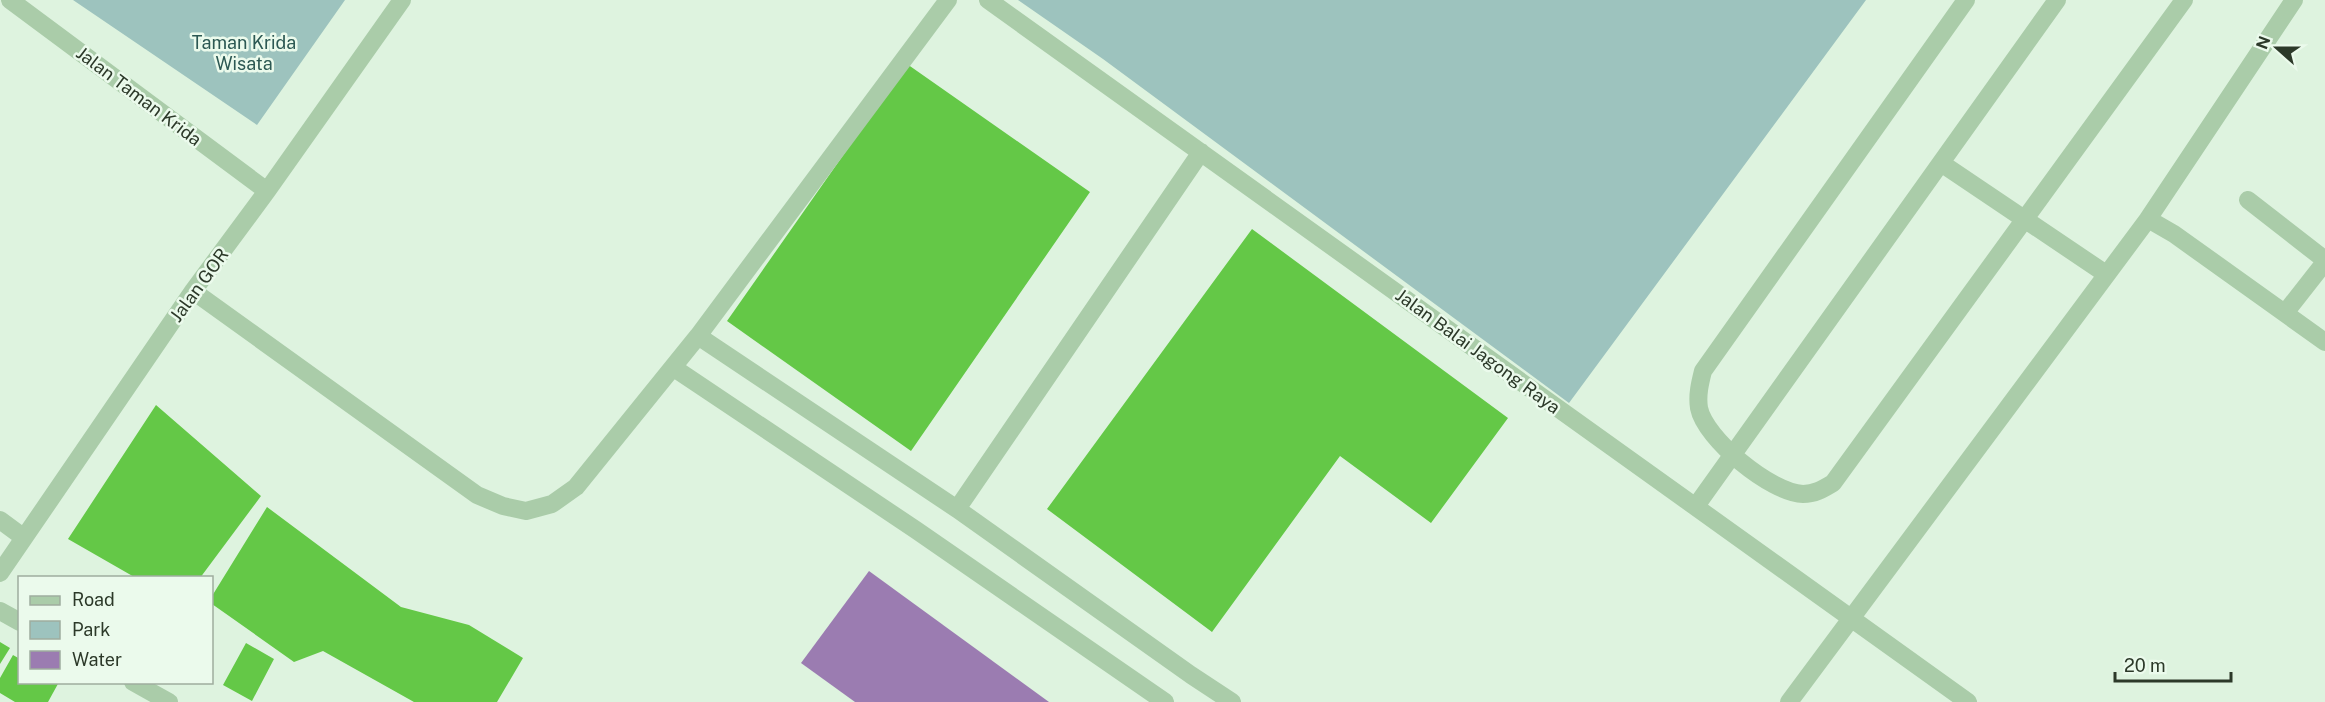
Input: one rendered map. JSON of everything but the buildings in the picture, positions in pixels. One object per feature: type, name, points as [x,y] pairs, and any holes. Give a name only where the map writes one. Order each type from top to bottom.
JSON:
[{"type":"street","name":"Jalan Taman Krida","points":[[10,0],[267,191]]},
{"type":"street","name":"Jalan GOR","points":[[0,573],[193,291],[402,0]]},
{"type":"street","points":[[193,291],[477,495],[503,506],[526,512],[552,504],[576,487],[674,368],[948,0]]},
{"type":"street","name":"Jalan Balai Jagong Raya","points":[[988,0],[1968,702]]},
{"type":"street","points":[[1966,0],[1702,371],[1698,389],[1699,408],[1705,423],[1732,456],[1774,484],[1800,494],[1814,493],[1833,483],[2184,0]]},
{"type":"street","points":[[1696,506],[2056,0]]},
{"type":"street","points":[[1789,702],[2148,219],[2294,0]]},
{"type":"street","points":[[957,509],[1201,152]]},
{"type":"street","points":[[1941,163],[2106,274]]},
{"type":"street","points":[[2248,200],[2325,261],[2285,313]]},
{"type":"street","points":[[2148,219],[2174,234],[2325,342]]},
{"type":"street","points":[[698,336],[957,509],[1232,702]]},
{"type":"street","points":[[674,368],[916,530],[1165,702]]},
{"type":"street","points":[[0,520],[23,537]]},
{"type":"street","points":[[0,611],[18,621]]},
{"type":"street","points":[[137,684],[169,702]]},
{"type":"green space","name":"Taman Krida Wisata","points":[[73,0],[345,0],[257,125]]},
{"type":"green space","points":[[1018,0],[1866,0],[1569,403],[1103,59]]},
{"type":"water","points":[[869,571],[1049,702],[855,702],[801,663]]}]
